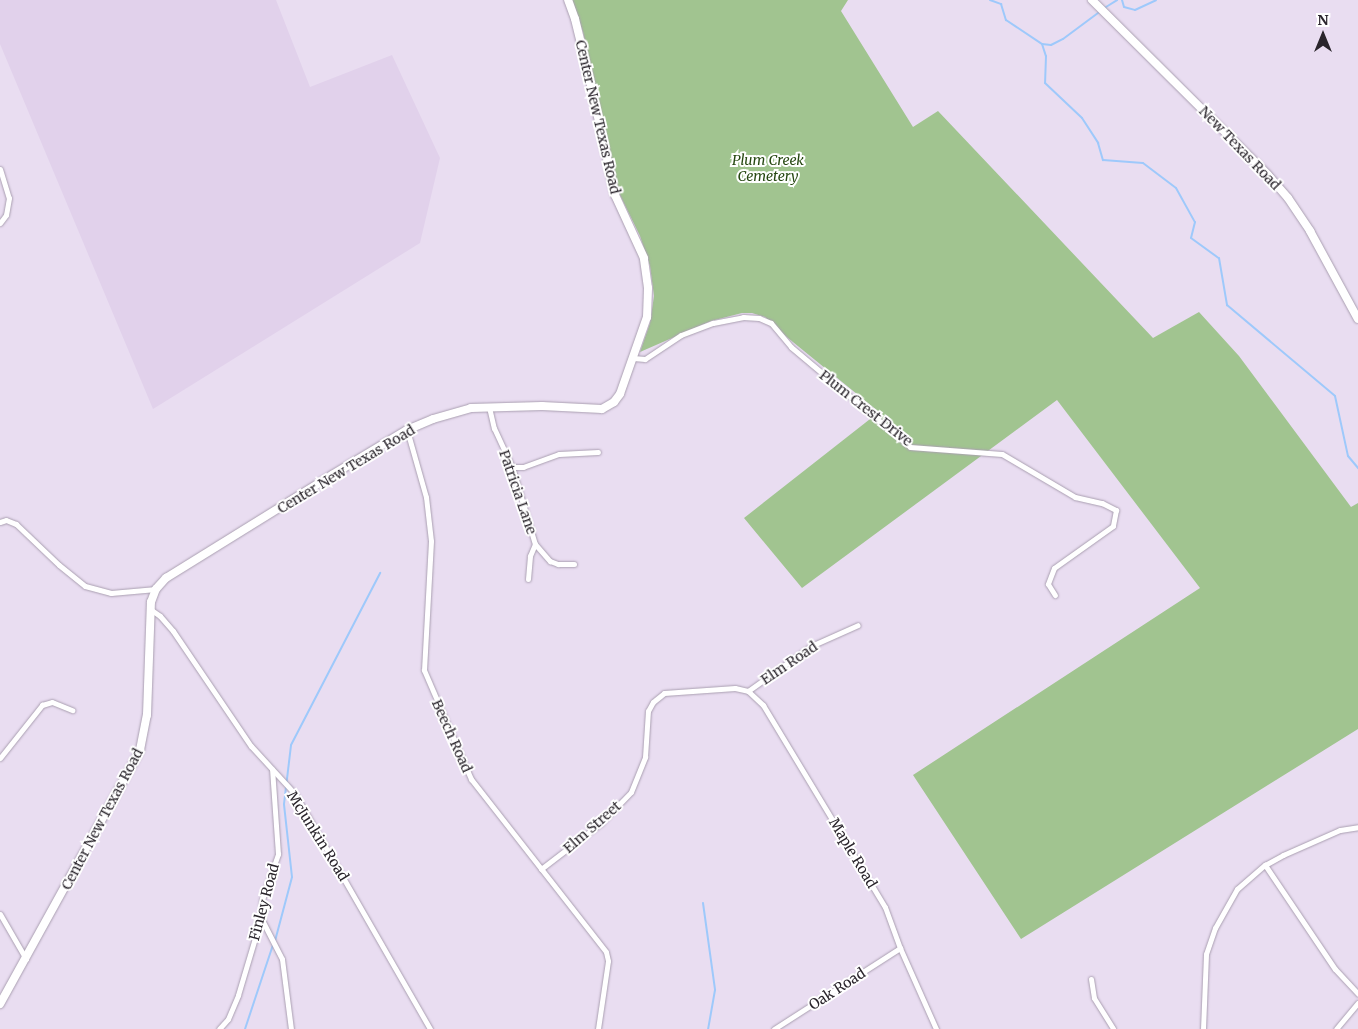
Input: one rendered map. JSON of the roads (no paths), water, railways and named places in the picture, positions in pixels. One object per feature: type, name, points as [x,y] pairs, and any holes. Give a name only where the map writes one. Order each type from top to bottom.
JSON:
[{"type":"street","name":"Center New Texas Road","points":[[0,1004],[140,750],[147,715],[150,609],[156,589],[166,578],[407,430],[452,412],[489,407],[542,406],[602,409],[614,402],[620,394],[647,317],[648,288],[644,258],[615,195],[587,66],[568,0]]},
{"type":"street","name":"New Texas Road","points":[[1092,0],[1259,166],[1288,198],[1310,231],[1358,319]]},
{"type":"street","points":[[0,170],[9,198],[6,215],[0,223]]},
{"type":"street","name":"Plum Crest Drive","points":[[633,358],[645,359],[681,335],[713,323],[743,317],[759,318],[770,323],[791,347],[910,447],[1002,454],[1075,498],[1102,503],[1116,510],[1113,526],[1054,568],[1048,584],[1055,595]]},
{"type":"street","name":"Patricia Lane","points":[[489,407],[494,428],[512,467],[536,544],[530,556],[528,579]]},
{"type":"street","name":"Beech Road","points":[[407,430],[426,497],[431,533],[424,670],[471,779],[606,952],[608,961],[598,1029]]},
{"type":"street","points":[[512,467],[523,467],[559,454],[598,452]]},
{"type":"street","points":[[0,522],[6,520],[16,524],[59,566],[85,586],[111,593],[156,589]]},
{"type":"street","points":[[536,544],[550,562],[574,564]]},
{"type":"street","name":"McJunkin Road","points":[[150,609],[160,616],[173,631],[232,721],[294,794],[430,1029]]},
{"type":"street","name":"Elm Road","points":[[748,691],[811,646],[858,625]]},
{"type":"street","name":"Elm Street","points":[[541,869],[601,823],[631,792],[645,757],[648,711],[653,702],[664,692],[735,688],[748,691]]},
{"type":"street","name":"Maple Road","points":[[748,691],[763,705],[874,886],[885,907],[900,948],[936,1029]]},
{"type":"street","points":[[0,758],[42,705],[52,702],[72,710]]},
{"type":"street","name":"Finley Road","points":[[219,1029],[234,1007],[261,918],[262,900],[278,854],[272,768]]},
{"type":"street","points":[[1203,1029],[1206,954],[1215,928],[1237,889],[1265,865],[1340,830],[1358,827]]},
{"type":"street","points":[[1265,865],[1335,969],[1358,994]]},
{"type":"street","points":[[0,914],[26,958]]},
{"type":"street","points":[[261,918],[282,959],[292,1029]]},
{"type":"street","name":"Oak Road","points":[[774,1029],[900,948]]},
{"type":"street","points":[[1091,979],[1094,998],[1113,1029]]},
{"type":"street","points":[[1336,1029],[1358,1003]]},
{"type":"waterway","points":[[990,0],[1001,4],[1006,20],[1042,44],[1051,45],[1063,39],[1098,13]]},
{"type":"waterway","points":[[1106,7],[1117,0]]},
{"type":"waterway","points":[[1122,0],[1124,7],[1135,10],[1156,0]]},
{"type":"waterway","points":[[1042,44],[1046,56],[1045,83],[1082,118],[1098,143],[1103,160],[1143,163],[1176,188],[1195,222],[1191,238],[1219,258],[1227,305],[1335,396],[1348,456],[1358,468]]},
{"type":"waterway","points":[[275,941],[292,877],[284,804],[291,745],[380,573]]},
{"type":"waterway","points":[[703,903],[715,990],[708,1029]]},
{"type":"waterway","points":[[245,1029],[273,945]]},
{"type":"park label","name":"Plum Creek Cemetery","points":[[768,168]]}]
